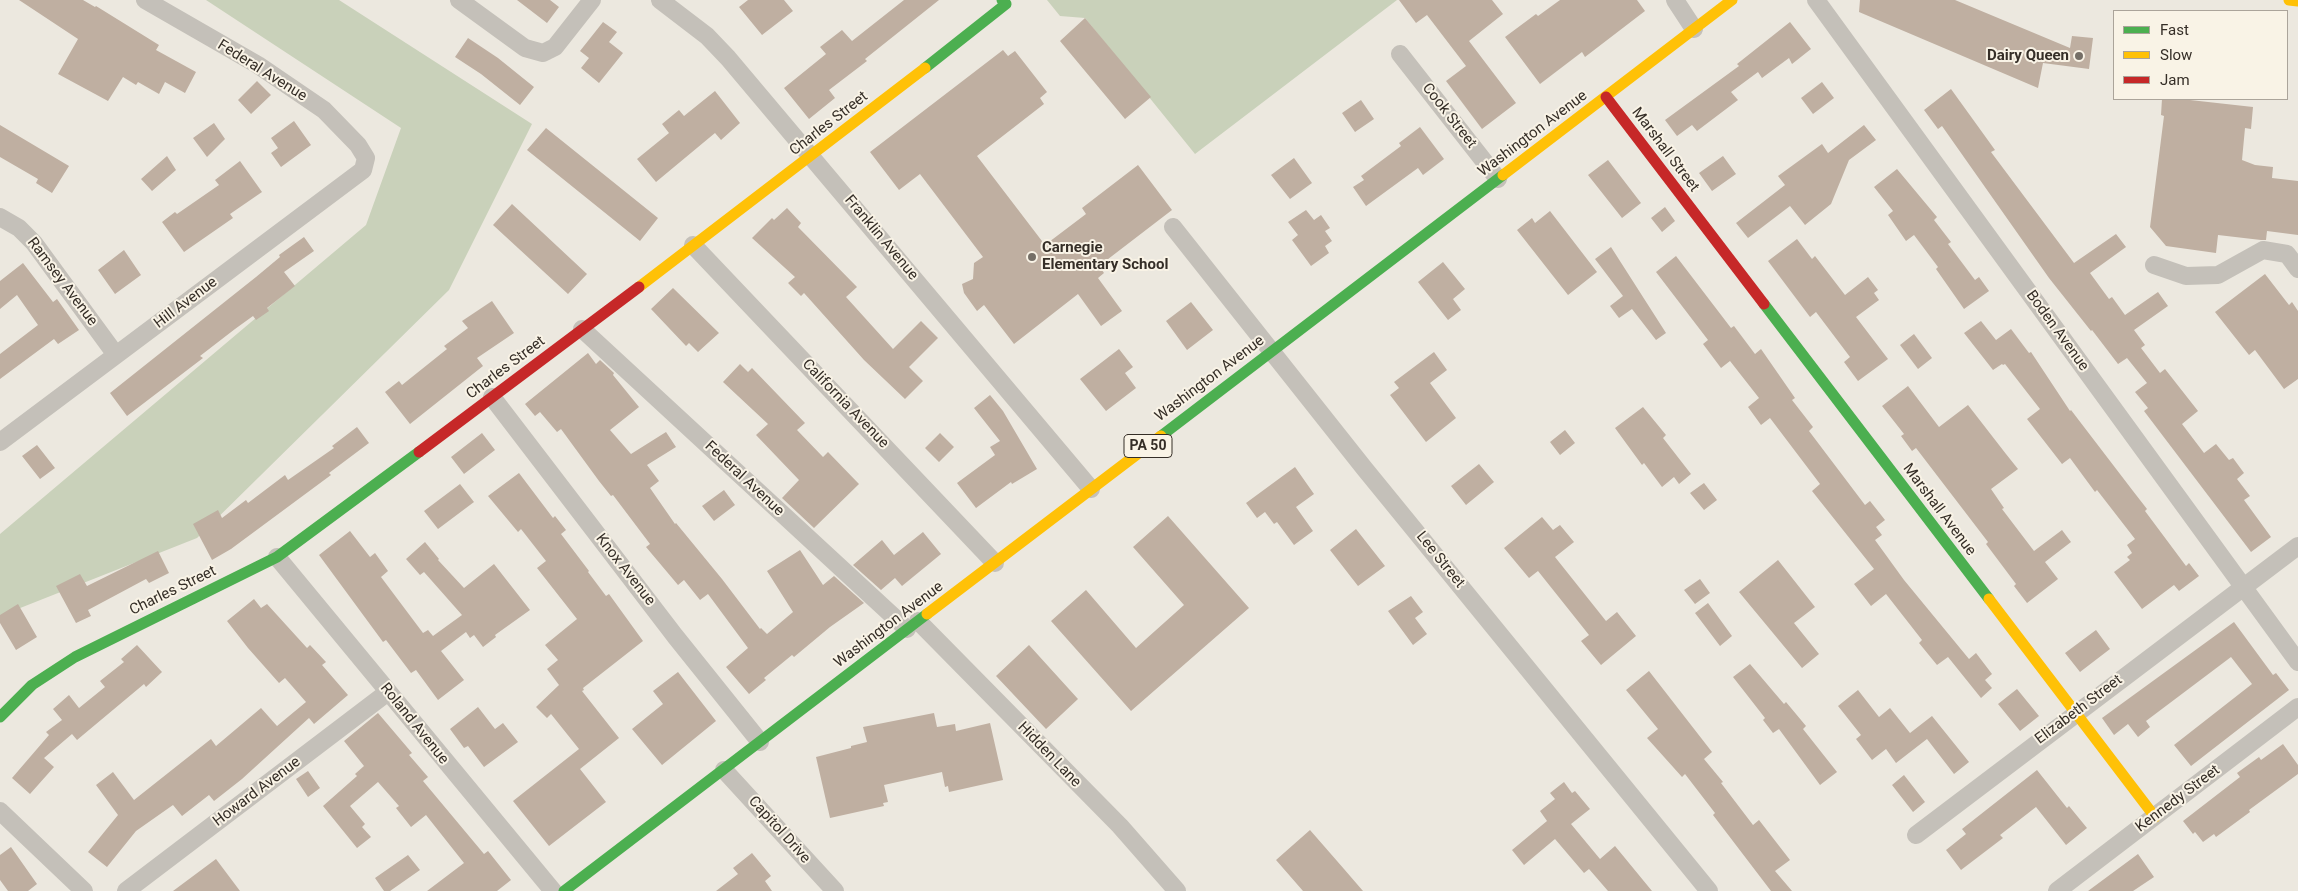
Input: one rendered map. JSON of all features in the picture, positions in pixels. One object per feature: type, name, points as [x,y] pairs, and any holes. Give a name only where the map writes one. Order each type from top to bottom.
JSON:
[{"type":"street","name":"Federal Avenue","points":[[145,0],[258,65],[324,110],[348,132],[366,158]]},
{"type":"street","points":[[459,0],[525,48],[543,53],[555,47],[592,0]]},
{"type":"street","name":"Franklin Avenue","points":[[660,0],[707,36],[812,156],[1091,489]]},
{"type":"street","points":[[1675,0],[1694,29]]},
{"type":"street","name":"Washington Avenue","points":[[564,891],[1732,0]]},
{"type":"street","name":"Boden Avenue","points":[[1816,0],[2298,662]]},
{"type":"street","points":[[2288,0],[2298,1]]},
{"type":"street","name":"Charles Street","points":[[0,717],[32,685],[75,657],[277,557],[812,156],[1004,2]]},
{"type":"street","name":"Cook Street","points":[[1400,54],[1498,179]]},
{"type":"street","name":"Marshall Street","points":[[1606,97],[1700,221]]},
{"type":"street","name":"Hill Avenue","points":[[0,442],[363,170],[366,158]]},
{"type":"street","name":"Ramsey Avenue","points":[[0,216],[20,228],[34,243],[116,355]]},
{"type":"street","name":"Marshall Avenue","points":[[1700,221],[2155,817]]},
{"type":"street","name":"Lee Street","points":[[1173,227],[1364,468],[1709,891]]},
{"type":"street","name":"California Avenue","points":[[693,246],[995,563]]},
{"type":"street","points":[[2154,265],[2186,276],[2218,275],[2263,250],[2287,254],[2298,269]]},
{"type":"street","name":"Federal Avenue","points":[[582,329],[912,625]]},
{"type":"street","name":"Knox Avenue","points":[[492,397],[675,636],[760,742]]},
{"type":"street","name":"Elizabeth Street","points":[[1916,835],[2298,546]]},
{"type":"street","name":"Roland Avenue","points":[[277,557],[553,891]]},
{"type":"street","name":"Hidden Lane","points":[[912,625],[1120,826],[1177,891]]},
{"type":"street","name":"Howard Avenue","points":[[126,891],[388,692]]},
{"type":"street","name":"Kennedy Street","points":[[2057,891],[2298,707]]},
{"type":"street","name":"Capitol Drive","points":[[724,770],[835,891]]},
{"type":"street","points":[[0,811],[80,890]]},
{"type":"green space","points":[[206,0],[339,0],[532,124],[449,290],[197,538],[0,616],[0,534],[366,225],[401,128]]},
{"type":"green space","points":[[1047,0],[1397,0],[1195,154],[1085,18],[1060,16]]},
{"type":"building","points":[[19,0],[83,0],[159,45],[156,50],[196,72],[185,93],[165,82],[159,94],[138,82],[136,85],[123,77],[108,101],[58,74],[78,39]]},
{"type":"building","points":[[517,0],[550,0],[559,7],[547,23]]},
{"type":"building","points":[[748,0],[784,0],[793,11],[762,35],[739,7]]},
{"type":"building","points":[[904,0],[939,0],[865,59],[867,61],[829,90],[835,98],[809,119],[784,88],[826,54],[820,47],[842,30],[852,41]]},
{"type":"building","points":[[1399,0],[1492,0],[1503,14],[1469,41],[1516,103],[1482,129],[1446,81],[1466,66],[1427,15],[1416,23]]},
{"type":"building","points":[[1560,0],[1637,0],[1645,11],[1585,57],[1582,52],[1540,84],[1505,37],[1536,14],[1538,16]]},
{"type":"building","points":[[1860,0],[1955,0],[2070,48],[2072,36],[2093,38],[2089,69],[2043,63],[2038,88],[1859,12]]},
{"type":"building","points":[[1085,18],[1151,97],[1125,119],[1060,41]]},
{"type":"building","points":[[603,22],[617,32],[609,42],[623,53],[599,83],[581,68],[589,58],[580,51]]},
{"type":"building","points":[[1790,22],[1811,49],[1792,64],[1789,58],[1762,78],[1758,72],[1731,92],[1738,100],[1697,131],[1692,125],[1677,136],[1665,120],[1739,66],[1737,64]]},
{"type":"building","points":[[468,38],[498,58],[534,87],[520,105],[481,74],[455,57]]},
{"type":"building","name":"Carnegie Elementary School","points":[[1003,50],[1008,56],[1015,51],[1047,92],[1040,98],[1044,104],[977,156],[1045,245],[1086,214],[1082,208],[1138,165],[1172,210],[1099,266],[1104,273],[1098,278],[1122,311],[1101,326],[1078,294],[1014,344],[984,305],[977,311],[964,293],[962,284],[973,279],[974,263],[983,257],[920,174],[899,190],[870,152]]},
{"type":"building","points":[[257,81],[271,95],[251,114],[238,100]]},
{"type":"building","points":[[1822,82],[1834,98],[1813,114],[1801,98]]},
{"type":"building","points":[[1951,89],[1995,150],[1991,152],[2074,263],[2116,234],[2126,247],[2090,273],[2109,299],[2112,297],[2125,315],[2158,292],[2168,306],[2134,330],[2145,345],[2141,348],[2160,373],[2165,369],[2198,411],[2182,424],[2204,453],[2216,444],[2229,460],[2233,458],[2244,473],[2237,479],[2250,496],[2244,500],[2271,537],[2251,552],[2144,411],[2148,408],[2135,392],[2147,383],[2127,358],[2118,364],[2091,331],[2049,278],[1942,126],[1938,129],[1924,110]]},
{"type":"building","points":[[715,91],[740,123],[721,140],[715,133],[656,182],[637,159],[669,133],[662,124],[679,110],[684,116]]},
{"type":"building","points":[[1361,100],[1374,119],[1355,132],[1342,113]]},
{"type":"building","points":[[2162,100],[2190,100],[2253,107],[2251,129],[2245,128],[2242,160],[2255,165],[2273,167],[2272,178],[2298,181],[2298,235],[2267,231],[2266,240],[2261,240],[2218,235],[2216,253],[2166,246],[2150,227],[2164,116],[2161,115]]},
{"type":"building","points":[[294,121],[311,145],[281,167],[271,153],[278,148],[271,138]]},
{"type":"building","points":[[214,123],[225,139],[207,157],[193,138]]},
{"type":"building","points":[[0,125],[69,166],[52,193],[36,183],[38,179],[0,157]]},
{"type":"building","points":[[1864,125],[1876,140],[1849,160],[1831,204],[1805,225],[1790,206],[1748,238],[1736,223],[1785,185],[1778,176],[1822,144],[1828,153]]},
{"type":"building","points":[[1420,127],[1444,159],[1423,175],[1418,168],[1366,206],[1353,187],[1364,180],[1361,176],[1401,146],[1399,143]]},
{"type":"building","points":[[546,128],[658,218],[640,241],[527,150]]},
{"type":"building","points":[[167,156],[176,170],[152,191],[141,179]]},
{"type":"building","points":[[1723,156],[1736,174],[1712,191],[1699,173]]},
{"type":"building","points":[[1294,158],[1312,183],[1290,199],[1271,175]]},
{"type":"building","points":[[1608,160],[1641,203],[1622,218],[1588,175]]},
{"type":"building","points":[[240,161],[262,192],[230,214],[233,218],[184,252],[162,222],[219,185],[215,180]]},
{"type":"building","points":[[1897,169],[1937,217],[1934,220],[1951,242],[1948,244],[1975,280],[1979,277],[1989,291],[1964,309],[1936,269],[1938,267],[1914,235],[1906,241],[1888,215],[1893,211],[1874,187]]},
{"type":"building","points":[[512,204],[587,274],[568,294],[493,225]]},
{"type":"building","points":[[1665,207],[1675,221],[1662,232],[1651,218]]},
{"type":"building","points":[[787,208],[801,223],[798,227],[857,287],[846,297],[893,349],[921,321],[938,338],[909,367],[923,381],[905,399],[864,360],[804,293],[801,296],[788,283],[795,277],[752,238],[772,218],[774,220]]},
{"type":"building","points":[[1306,210],[1314,220],[1321,215],[1330,228],[1325,231],[1332,241],[1325,246],[1329,253],[1311,266],[1292,240],[1298,235],[1288,222]]},
{"type":"building","points":[[1550,211],[1597,272],[1568,295],[1517,230],[1532,218],[1535,223]]},
{"type":"building","points":[[304,237],[314,251],[284,272],[295,286],[267,308],[269,311],[256,320],[253,316],[235,329],[200,356],[203,358],[127,416],[110,393],[256,277],[280,257],[279,255]]},
{"type":"building","points":[[1797,239],[1812,259],[1815,256],[1845,295],[1868,277],[1878,290],[1874,293],[1879,300],[1856,317],[1888,359],[1858,381],[1844,362],[1850,357],[1816,312],[1810,317],[1768,261]]},
{"type":"building","points":[[1611,247],[1666,333],[1656,340],[1632,309],[1619,318],[1610,306],[1623,296],[1595,259]]},
{"type":"building","points":[[124,250],[141,275],[115,294],[98,270]]},
{"type":"building","points":[[1676,256],[1731,328],[1734,326],[1755,354],[1761,349],[1795,398],[1792,400],[1813,427],[1809,431],[1865,505],[1870,501],[1885,520],[1876,527],[1882,535],[1875,540],[1904,580],[1969,659],[1976,653],[1992,674],[1985,680],[1992,688],[1981,698],[1948,657],[1937,665],[1919,643],[1922,640],[1886,594],[1871,606],[1854,584],[1874,569],[1812,491],[1820,484],[1770,418],[1761,425],[1748,407],[1759,398],[1730,361],[1721,368],[1703,344],[1708,340],[1656,272]]},
{"type":"building","points":[[1443,262],[1465,289],[1453,299],[1461,310],[1448,320],[1418,282]]},
{"type":"building","points":[[23,263],[53,302],[57,299],[79,330],[58,344],[54,339],[0,379],[0,354],[38,325],[17,295],[0,309],[0,281]]},
{"type":"building","points":[[2265,274],[2289,305],[2292,302],[2298,311],[2298,379],[2284,389],[2255,350],[2249,355],[2215,312]]},
{"type":"building","points":[[673,288],[719,333],[698,352],[689,343],[686,346],[651,309]]},
{"type":"building","points":[[492,301],[514,333],[477,358],[483,366],[410,424],[385,392],[399,381],[402,385],[447,349],[444,346],[468,328],[462,321]]},
{"type":"building","points":[[1191,302],[1213,330],[1187,350],[1166,321]]},
{"type":"building","points":[[1981,321],[1996,340],[2011,329],[2029,353],[2031,352],[2070,411],[2147,509],[2145,511],[2186,566],[2189,563],[2199,576],[2179,591],[2174,585],[2142,609],[2114,572],[2130,560],[2127,557],[2132,553],[2127,545],[2135,539],[2097,490],[2095,492],[2070,458],[2062,464],[2027,419],[2040,409],[2005,364],[1993,370],[1964,333]]},
{"type":"building","points":[[1914,334],[1932,358],[1918,369],[1900,345]]},
{"type":"building","points":[[1119,349],[1133,367],[1125,373],[1136,388],[1106,411],[1080,379]]},
{"type":"building","points":[[1434,352],[1447,370],[1430,383],[1456,418],[1426,442],[1390,395],[1399,388],[1394,382]]},
{"type":"building","points":[[588,353],[596,364],[600,360],[614,373],[613,375],[639,407],[610,430],[631,454],[666,432],[676,447],[647,465],[659,481],[650,488],[675,524],[722,579],[760,629],[767,634],[793,612],[767,571],[800,550],[823,585],[834,576],[864,603],[830,627],[794,657],[792,655],[764,678],[766,680],[749,694],[726,667],[748,648],[708,594],[700,600],[684,580],[678,585],[646,547],[650,544],[613,495],[611,496],[599,481],[561,429],[557,432],[540,412],[535,416],[525,404]]},
{"type":"building","points":[[740,364],[748,372],[752,368],[805,423],[797,430],[823,457],[828,452],[859,484],[814,528],[782,498],[799,480],[756,435],[768,424],[723,382]]},
{"type":"building","points":[[1908,386],[1939,427],[1968,405],[2018,469],[1991,489],[2004,508],[2002,509],[2034,551],[2062,530],[2071,542],[2045,562],[2058,579],[2027,603],[2014,586],[2016,584],[1986,544],[1988,542],[1916,448],[1912,451],[1901,436],[1904,434],[1882,406]]},
{"type":"building","points":[[990,395],[1003,411],[1037,469],[1012,484],[1011,482],[976,508],[957,483],[995,455],[990,447],[1000,441],[974,408]]},
{"type":"building","points":[[1643,407],[1666,435],[1663,438],[1691,474],[1679,484],[1674,477],[1662,487],[1644,463],[1642,465],[1615,428]]},
{"type":"building","points":[[357,427],[369,443],[329,473],[331,475],[231,549],[212,560],[193,524],[218,510],[222,518],[246,500],[248,503],[285,475],[288,480],[334,448],[332,446]]},
{"type":"building","points":[[1565,430],[1575,443],[1560,455],[1550,442]]},
{"type":"building","points":[[482,433],[495,450],[464,474],[451,457]]},
{"type":"building","points":[[940,433],[954,447],[939,462],[925,448]]},
{"type":"building","points":[[37,445],[55,468],[40,479],[22,456]]},
{"type":"building","points":[[1479,464],[1494,482],[1466,505],[1451,486]]},
{"type":"building","points":[[1295,467],[1314,494],[1296,507],[1313,531],[1294,545],[1277,522],[1274,524],[1265,512],[1257,518],[1246,503]]},
{"type":"building","points":[[519,473],[553,518],[555,516],[566,530],[561,534],[606,596],[609,594],[643,641],[583,688],[584,690],[582,691],[619,738],[580,769],[606,802],[549,846],[513,801],[579,749],[551,714],[547,718],[536,707],[559,685],[547,669],[558,660],[545,645],[577,619],[537,568],[546,561],[521,529],[518,532],[488,496]]},
{"type":"building","points":[[1704,483],[1717,500],[1704,510],[1690,493]]},
{"type":"building","points":[[460,484],[474,502],[438,529],[424,511]]},
{"type":"building","points":[[724,490],[735,505],[714,521],[702,506]]},
{"type":"building","points":[[1168,516],[1249,608],[1131,711],[1051,621],[1086,590],[1136,648],[1184,605],[1133,547]]},
{"type":"building","points":[[1542,517],[1553,530],[1560,525],[1574,542],[1555,557],[1606,621],[1617,612],[1636,636],[1601,665],[1581,641],[1589,635],[1538,571],[1529,578],[1504,548]]},
{"type":"building","points":[[1356,529],[1385,566],[1358,586],[1330,550]]},
{"type":"building","points":[[350,531],[370,557],[375,553],[388,571],[381,577],[423,633],[428,630],[433,636],[462,615],[424,572],[420,575],[406,559],[425,542],[438,560],[464,588],[494,564],[530,610],[495,635],[496,637],[483,647],[474,635],[470,638],[466,632],[441,651],[464,680],[438,700],[416,670],[411,673],[386,640],[383,642],[319,555]]},
{"type":"building","points":[[923,532],[941,554],[902,586],[895,578],[881,590],[853,565],[882,540],[894,555]]},
{"type":"building","points":[[158,551],[169,573],[149,583],[146,579],[88,610],[91,616],[76,623],[56,586],[80,574],[87,586]]},
{"type":"building","points":[[1778,560],[1815,607],[1794,623],[1819,654],[1802,668],[1739,592]]},
{"type":"building","points":[[1700,579],[1710,593],[1695,604],[1684,590]]},
{"type":"building","points":[[1411,596],[1423,612],[1415,618],[1427,634],[1413,645],[1388,611]]},
{"type":"building","points":[[254,599],[261,608],[267,604],[307,648],[310,645],[326,662],[322,665],[348,695],[314,724],[309,718],[242,779],[214,801],[209,795],[182,816],[173,805],[136,831],[107,867],[88,852],[118,815],[96,785],[113,772],[134,800],[211,739],[216,746],[261,708],[277,726],[306,702],[285,678],[279,683],[227,621]]},
{"type":"building","points":[[1708,603],[1732,636],[1720,646],[1695,613]]},
{"type":"building","points":[[18,604],[37,637],[16,650],[0,623],[0,615]]},
{"type":"building","points":[[2234,622],[2273,675],[2276,673],[2289,690],[2191,766],[2174,745],[2252,684],[2231,657],[2146,721],[2150,727],[2138,737],[2128,724],[2114,735],[2102,718]]},
{"type":"building","points":[[2096,630],[2110,649],[2080,672],[2065,653]]},
{"type":"building","points":[[137,645],[162,672],[146,687],[144,684],[77,740],[72,734],[44,758],[54,767],[30,794],[12,778],[49,735],[46,732],[62,720],[53,709],[69,695],[79,708],[105,687],[100,681],[124,662],[121,659]]},
{"type":"building","points":[[1029,645],[1078,699],[1046,729],[996,676]]},
{"type":"building","points":[[1750,664],[1784,704],[1786,702],[1806,726],[1803,729],[1837,772],[1820,785],[1779,729],[1773,733],[1763,720],[1765,718],[1733,677]]},
{"type":"building","points":[[1649,671],[1712,752],[1704,759],[1723,782],[1721,783],[1753,825],[1759,820],[1790,860],[1775,871],[1792,891],[1771,891],[1713,815],[1715,813],[1685,774],[1682,777],[1647,738],[1658,729],[1626,690]]},
{"type":"building","points":[[678,672],[716,721],[662,765],[632,729],[663,704],[653,691]]},
{"type":"building","points":[[2017,689],[2039,716],[2020,731],[1998,704]]},
{"type":"building","points":[[1858,690],[1879,717],[1890,708],[1910,733],[1932,716],[1969,762],[1954,774],[1927,739],[1896,763],[1886,749],[1872,760],[1856,739],[1861,735],[1838,706]]},
{"type":"building","points":[[478,707],[495,729],[503,723],[518,742],[484,767],[468,746],[464,748],[450,729]]},
{"type":"building","points":[[378,713],[412,753],[409,755],[428,777],[423,781],[484,854],[488,851],[511,880],[497,891],[427,891],[464,863],[426,815],[411,827],[396,808],[399,806],[378,782],[350,806],[365,824],[362,827],[371,837],[357,848],[323,806],[357,776],[355,774],[364,766],[344,741]]},
{"type":"building","points":[[934,713],[937,727],[955,724],[956,731],[990,723],[1003,780],[949,792],[948,786],[945,787],[942,772],[884,785],[888,802],[883,803],[884,806],[830,818],[816,757],[867,742],[863,727]]},
{"type":"building","points":[[2283,744],[2298,765],[2298,774],[2216,837],[2214,834],[2203,842],[2195,832],[2193,834],[2183,821],[2240,777],[2237,773],[2259,757],[2261,760]]},
{"type":"building","points":[[2037,770],[2067,808],[2069,806],[2087,828],[2066,845],[2036,807],[2000,835],[2003,838],[1961,870],[1946,850],[1966,834],[1962,829]]},
{"type":"building","points":[[308,771],[320,788],[308,797],[296,779]]},
{"type":"building","points":[[1904,775],[1925,802],[1913,812],[1892,785]]},
{"type":"building","points":[[1564,782],[1572,793],[1575,791],[1590,809],[1571,824],[1600,859],[1615,846],[1652,891],[1608,891],[1589,869],[1584,873],[1555,839],[1524,865],[1512,850],[1547,821],[1540,811],[1555,799],[1550,793]]},
{"type":"building","points":[[1310,830],[1363,891],[1303,891],[1276,860]]},
{"type":"building","points":[[11,847],[37,884],[28,891],[8,891],[0,880],[0,855]]},
{"type":"building","points":[[752,853],[771,876],[765,881],[772,891],[716,891],[738,874],[733,868]]},
{"type":"building","points":[[2138,854],[2154,877],[2133,891],[2088,891]]},
{"type":"building","points":[[408,855],[420,870],[390,891],[384,891],[375,878]]},
{"type":"building","points":[[216,859],[240,891],[173,891]]},
{"type":"traffic: fast","points":[[925,68],[1006,4],[1002,0]]},
{"type":"traffic: fast","points":[[1161,436],[1503,175]]},
{"type":"traffic: fast","points":[[1764,304],[1989,599]]},
{"type":"traffic: fast","points":[[0,717],[32,685],[75,657],[277,557],[419,452]]},
{"type":"traffic: fast","points":[[564,891],[927,614]]},
{"type":"traffic: slow","points":[[1503,175],[1732,0]]},
{"type":"traffic: slow","points":[[2289,0],[2298,1]]},
{"type":"traffic: slow","points":[[639,287],[925,68]]},
{"type":"traffic: slow","points":[[927,614],[1161,436]]},
{"type":"traffic: slow","points":[[1989,599],[2155,817]]},
{"type":"traffic: jam","points":[[1606,97],[1764,304]]},
{"type":"traffic: jam","points":[[419,452],[639,287]]},
{"type":"place","name":"Dairy Queen","points":[[2079,56]]},
{"type":"place","name":"Carnegie Elementary School","points":[[1032,257]]}]
